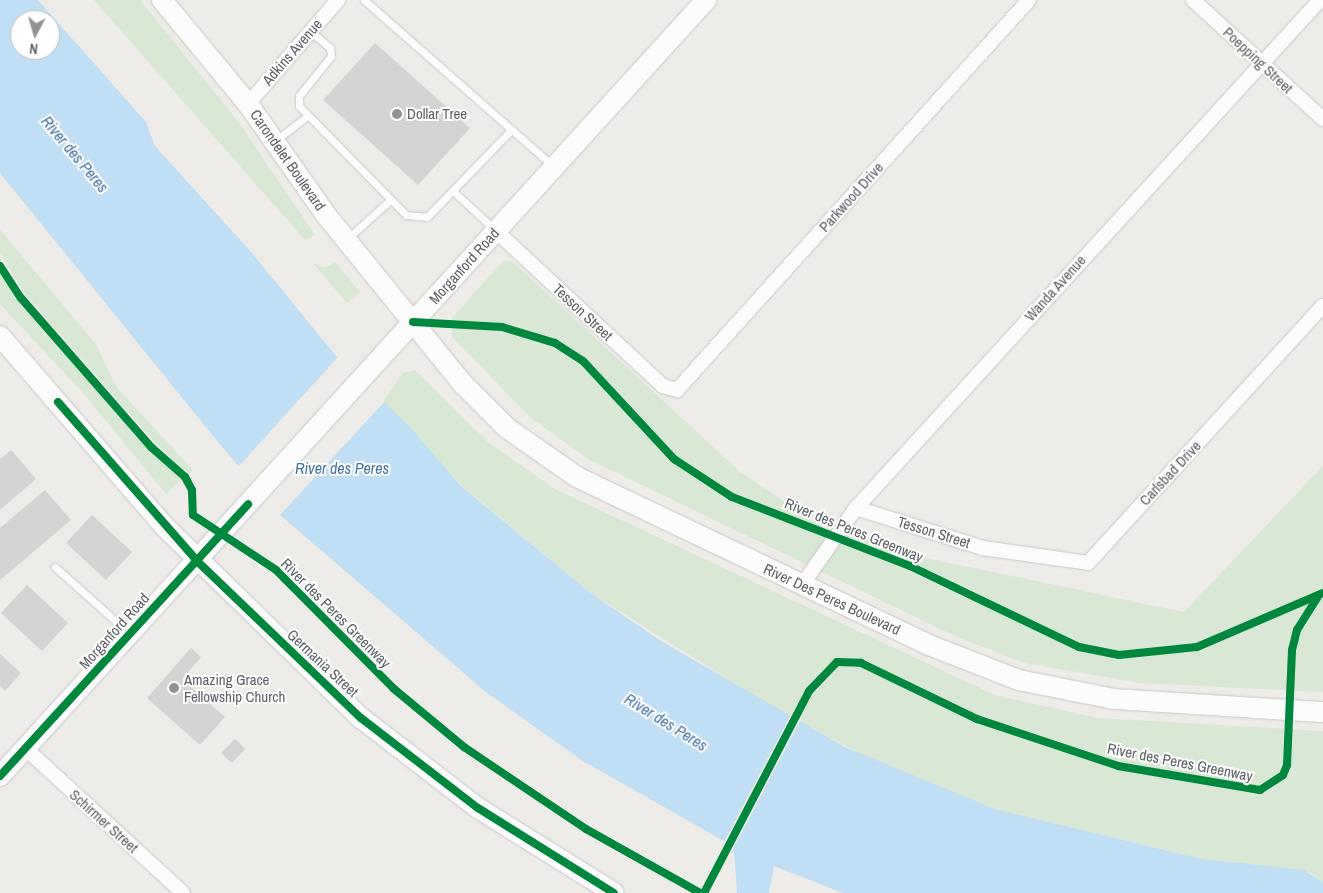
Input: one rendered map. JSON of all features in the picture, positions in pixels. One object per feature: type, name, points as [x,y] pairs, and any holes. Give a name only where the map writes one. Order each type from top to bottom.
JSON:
[{"type":"main road","name":"Carondelet Boulevard","points":[[162,0],[248,104],[346,240],[413,322]]},
{"type":"main road","name":"Morganford Road","points":[[0,776],[706,0]]},
{"type":"main road","name":"River Des Peres Boulevard","points":[[413,322],[489,411],[560,467],[802,585],[959,658],[1050,689],[1114,699],[1323,712]]},
{"type":"main road","name":"Germania Street","points":[[0,336],[197,561],[398,749],[518,835],[614,893]]},
{"type":"street","name":"Adkins Avenue","points":[[248,104],[309,31],[338,0]]},
{"type":"street","name":"Parkwood Drive","points":[[671,391],[680,387],[1028,0]]},
{"type":"street","name":"Poepping Street","points":[[1193,0],[1323,119]]},
{"type":"street","name":"Wanda Avenue","points":[[802,585],[856,508],[1260,62],[1320,0]]},
{"type":"street","name":"Tesson Street","points":[[496,231],[671,391]]},
{"type":"street","name":"Carlsbad Drive","points":[[983,548],[1088,562],[1323,306]]},
{"type":"street","name":"Tesson Street","points":[[856,508],[983,548]]},
{"type":"street","name":"Schirmer Street","points":[[25,748],[183,893]]},
{"type":"lane","points":[[364,0],[554,167]]},
{"type":"lane","points":[[309,31],[330,48],[331,56],[298,96],[307,116],[389,201],[418,219],[427,217],[511,130]]},
{"type":"lane","points":[[275,141],[307,116]]},
{"type":"lane","points":[[452,191],[496,231]]},
{"type":"lane","points":[[346,240],[389,201]]},
{"type":"lane","points":[[55,567],[130,634]]},
{"type":"green space","points":[[94,0],[140,0],[237,120],[315,235],[305,240]]},
{"type":"green space","points":[[0,230],[96,344],[116,387],[193,470],[189,475],[155,443],[24,293],[0,253]]},
{"type":"green space","points":[[503,261],[512,261],[740,472],[824,528],[926,558],[1184,612],[1323,466],[1323,692],[1140,683],[1024,663],[955,636],[590,460],[532,419],[452,337],[452,318]]},
{"type":"green space","points":[[335,262],[360,292],[347,303],[313,263],[325,268]]},
{"type":"green space","points":[[0,275],[135,435],[181,480],[166,494],[84,394],[0,304]]},
{"type":"green space","points":[[415,370],[489,443],[555,489],[995,695],[1098,718],[1323,731],[1323,882],[1312,873],[1202,859],[995,809],[872,760],[777,710],[592,594],[461,485],[383,402],[403,373]]},
{"type":"water","name":"River des Peres","points":[[0,0],[38,0],[47,10],[10,10],[10,60],[60,60],[60,25],[146,122],[155,146],[252,253],[337,357],[409,426],[461,486],[592,594],[661,641],[845,747],[995,809],[1202,859],[1304,870],[1323,882],[1323,893],[843,893],[774,866],[769,893],[737,893],[734,853],[722,840],[583,761],[487,693],[280,515],[218,442],[0,173]]},
{"type":"pier","points":[[339,356],[385,401],[278,517],[237,468]]},
{"type":"pier","points":[[791,714],[801,719],[731,853],[723,844]]},
{"type":"building","name":"Dollar Tree","points":[[375,43],[470,128],[418,185],[323,100]]},
{"type":"building","points":[[11,450],[36,479],[0,510],[0,459]]},
{"type":"building","points":[[45,490],[71,520],[0,580],[0,528]]},
{"type":"building","points":[[92,515],[132,552],[106,580],[66,543]]},
{"type":"building","points":[[27,585],[68,623],[42,651],[1,613]]},
{"type":"building","name":"Amazing Grace Fellowship Church","points":[[191,648],[201,657],[182,679],[225,717],[200,745],[147,698]]},
{"type":"building","points":[[0,654],[21,673],[5,691],[0,686]]},
{"type":"building","points":[[235,739],[245,749],[232,763],[221,753]]},
{"type":"cycle path","name":"River des Peres Greenway","points":[[0,266],[21,298],[151,447],[185,477],[192,490],[193,515],[276,570],[394,689],[464,747],[586,829],[700,893]]},
{"type":"cycle path","name":"River des Peres Greenway","points":[[413,322],[502,327],[555,343],[583,361],[674,459],[732,497],[910,566],[1079,647],[1119,655],[1197,647],[1323,593]]},
{"type":"cycle path","points":[[58,402],[197,561],[361,718],[478,808],[614,893]]},
{"type":"cycle path","points":[[0,776],[248,504]]},
{"type":"cycle path","name":"River des Peres Greenway","points":[[704,893],[809,691],[837,662],[861,663],[977,719],[1118,766],[1260,790],[1283,775],[1287,765],[1292,650],[1297,630],[1317,598]]},
{"type":"place","name":"Dollar Tree","points":[[397,114]]},
{"type":"place","name":"Amazing Grace Fellowship Church","points":[[174,688]]}]
